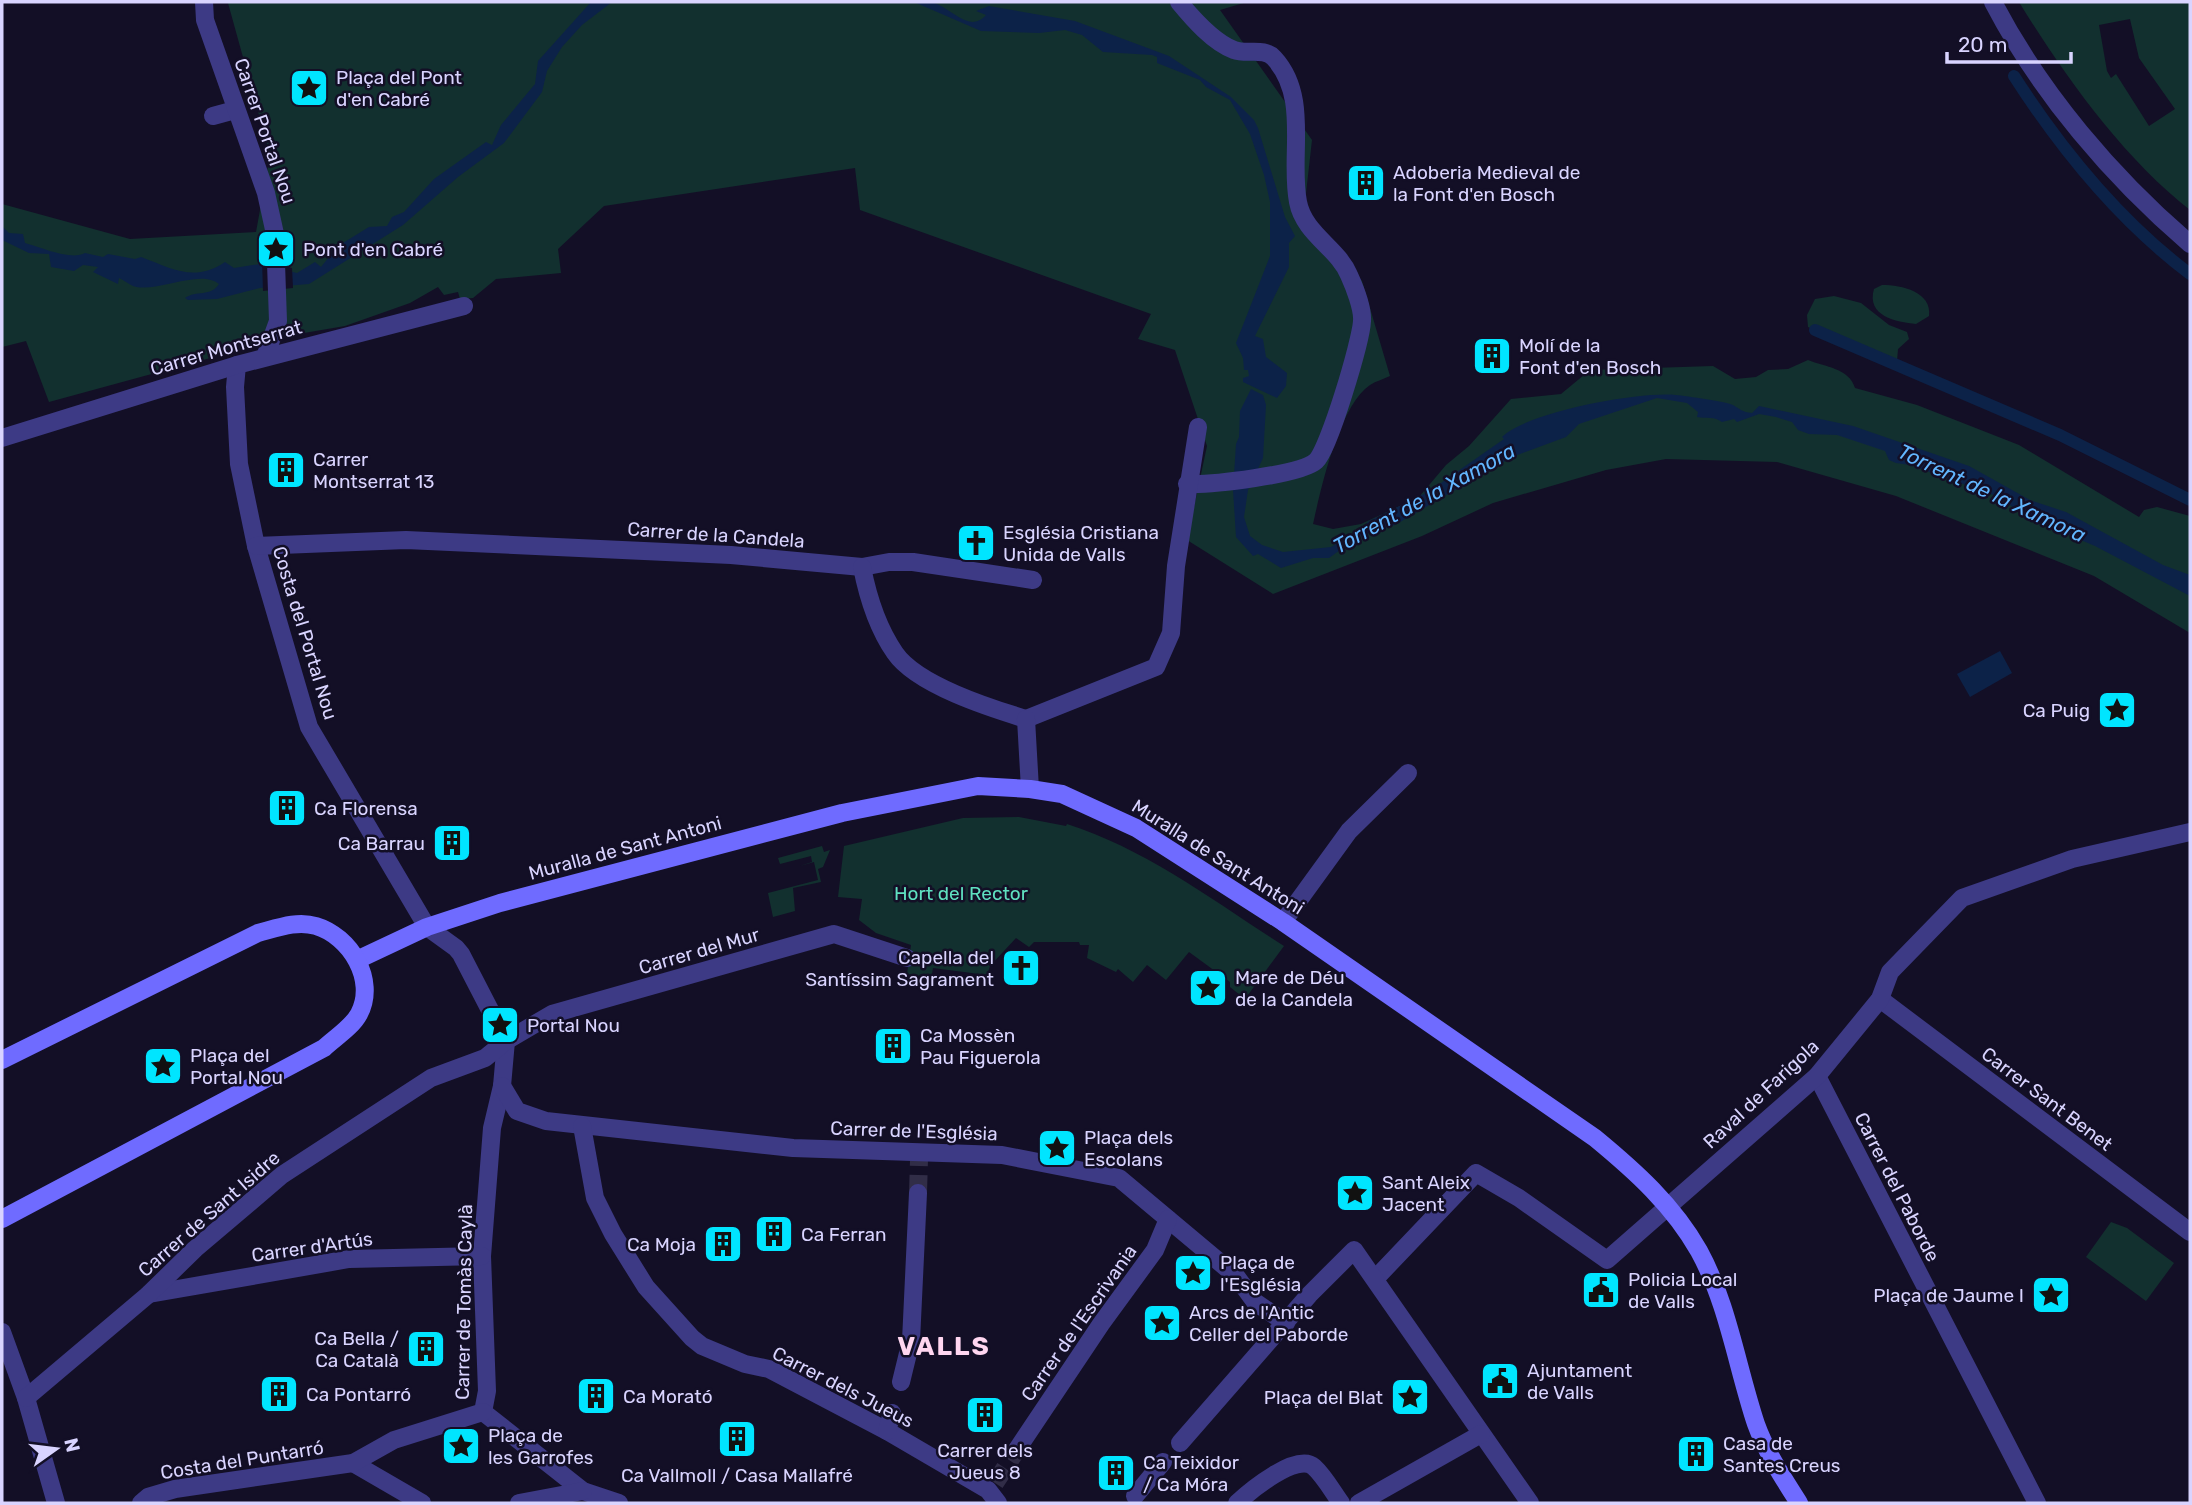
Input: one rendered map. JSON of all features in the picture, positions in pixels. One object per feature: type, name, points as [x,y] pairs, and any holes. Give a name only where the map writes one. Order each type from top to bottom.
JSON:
[{"type":"main road","name":"Muralla de Sant Antoni","points":[[359,959],[427,927],[500,903],[842,813],[978,786],[1062,794],[1126,823],[1283,922],[1595,1138],[1640,1175],[1669,1207],[1699,1252],[1722,1307],[1756,1425],[1775,1466],[1799,1503]]},
{"type":"main road","points":[[2,1060],[258,933],[289,924],[317,926],[338,939],[359,959],[363,982],[362,1010],[354,1022],[324,1048],[2,1219]]},
{"type":"street","name":"Carrer Portal Nou","points":[[204,2],[205,20],[235,110],[256,162],[275,234],[278,321],[267,349]]},
{"type":"street","points":[[1179,2],[1225,46],[1238,52],[1262,52],[1273,57],[1284,74],[1294,103],[1298,202],[1305,220],[1349,272],[1363,319],[1345,392],[1318,459],[1305,468],[1193,484]]},
{"type":"street","points":[[1993,2],[2045,83],[2105,164],[2190,244]]},
{"type":"street","points":[[213,116],[235,110]]},
{"type":"street","name":"Carrer Montserrat","points":[[2,438],[237,365],[267,349],[464,306]]},
{"type":"street","name":"Costa del Portal Nou","points":[[237,365],[235,387],[239,464],[256,545],[309,727],[427,927]]},
{"type":"street","points":[[862,567],[870,607],[896,655],[923,676],[988,708],[1026,719],[1156,667],[1171,633],[1176,566],[1193,484],[1198,426]]},
{"type":"street","name":"Carrer de la Candela","points":[[256,545],[406,540],[731,555],[862,567],[889,562],[913,562],[1033,580]]},
{"type":"street","points":[[1026,719],[1030,789]]},
{"type":"street","points":[[1283,922],[1349,831],[1408,773]]},
{"type":"street","name":"Raval de Farigola","points":[[1375,1279],[1476,1172],[1519,1198],[1607,1259],[1816,1076],[1880,999],[1890,972],[1962,898],[2072,859],[2190,832]]},
{"type":"street","points":[[427,927],[456,948],[506,1041]]},
{"type":"street","name":"Carrer del Mur","points":[[506,1041],[552,1014],[834,934],[907,958]]},
{"type":"street","name":"Carrer Sant Benet","points":[[1880,999],[2190,1232]]},
{"type":"street","name":"Carrer de Tomàs Caylà","points":[[483,1412],[487,1391],[482,1256],[492,1128],[502,1086],[506,1041]]},
{"type":"street","name":"Carrer de Sant Isidre","points":[[26,1398],[149,1294],[195,1249],[282,1175],[431,1078],[485,1058],[506,1041]]},
{"type":"street","name":"Carrer del Paborde","points":[[1816,1076],[2037,1503]]},
{"type":"street","name":"Carrer de l'Església","points":[[502,1086],[517,1111],[546,1121],[793,1148],[920,1156],[1002,1155],[1119,1178],[1236,1276],[1255,1302],[1286,1322]]},
{"type":"street","name":"Carrer dels Jueus","points":[[582,1126],[595,1198],[613,1234],[646,1287],[692,1338],[702,1346],[745,1364],[769,1368],[994,1492]]},
{"type":"street","points":[[887,1431],[911,1341],[918,1193]]},
{"type":"street","name":"Carrer de l'Escrivania","points":[[1018,1448],[1101,1324],[1155,1250],[1168,1219]]},
{"type":"street","points":[[1180,1443],[1286,1322],[1354,1250],[1530,1503]]},
{"type":"street","name":"Carrer d'Artús","points":[[149,1294],[349,1259],[482,1256]]},
{"type":"street","points":[[2,1332],[26,1398],[56,1503]]},
{"type":"street","points":[[353,1463],[394,1440],[483,1412],[583,1491],[619,1503]]},
{"type":"street","points":[[1359,1503],[1481,1434]]},
{"type":"street","points":[[1135,1496],[1163,1462]]},
{"type":"street","points":[[353,1463],[422,1503]]},
{"type":"street","name":"Costa del Puntarró","points":[[141,1503],[148,1497],[175,1489],[353,1463]]},
{"type":"street","points":[[1237,1503],[1296,1463],[1313,1466],[1341,1503]]},
{"type":"street","points":[[519,1503],[583,1491]]},
{"type":"green space","points":[[1247,2],[1220,10],[1312,140],[1304,211],[1362,281],[1390,376],[1370,385],[1349,411],[1333,449],[1313,524],[1333,529],[1361,524],[1419,497],[1446,465],[1469,446],[1511,399],[1561,394],[1590,370],[1713,366],[1735,379],[1756,377],[1768,370],[1788,369],[1808,360],[1842,372],[1848,376],[1855,388],[1917,405],[2019,445],[2139,517],[2144,510],[2157,507],[2190,516],[2190,633],[2094,576],[1896,496],[1777,462],[1666,459],[1606,470],[1493,503],[1422,536],[1273,594],[1187,540],[1207,446],[1175,350],[1138,339],[1151,314],[860,210],[855,168],[604,206],[558,249],[561,273],[496,279],[473,298],[460,299],[458,292],[444,295],[438,287],[410,303],[345,326],[298,334],[49,402],[26,341],[2,347],[2,204],[130,239],[256,232],[270,155],[228,3]]},
{"type":"green space","points":[[2019,2],[2190,2],[2190,210],[2141,166],[2118,140],[2075,86]],"holes":[[[2130,19],[2139,58],[2175,109],[2149,126],[2116,74],[2111,78],[2107,71],[2099,25]]]},
{"type":"green space","points":[[1882,285],[1906,288],[1921,296],[1929,308],[1929,316],[1916,324],[1884,316],[1874,306],[1873,298],[1874,289]]},
{"type":"green space","points":[[1834,296],[1861,303],[1889,325],[1907,332],[1909,339],[1898,349],[1897,361],[1877,357],[1808,327],[1807,315],[1815,299]]},
{"type":"green space","name":"Hort del Rector","points":[[1019,817],[1066,826],[1067,824],[1125,847],[1179,878],[1284,946],[1245,999],[1230,987],[1230,982],[1189,952],[1166,980],[1147,965],[1133,982],[1118,969],[1116,972],[1087,958],[1089,945],[1080,945],[1079,942],[1034,942],[1029,947],[1016,938],[990,966],[987,975],[933,968],[931,980],[907,974],[911,945],[876,933],[859,920],[862,899],[838,897],[844,846],[963,818]]},
{"type":"green space","points":[[822,846],[824,852],[830,850],[823,867],[818,869],[821,882],[793,888],[795,911],[773,917],[768,893],[818,880],[814,862],[800,866],[812,862],[811,856],[780,864],[778,858]]},
{"type":"green space","points":[[2111,1222],[2127,1228],[2174,1263],[2146,1301],[2086,1257]]},
{"type":"water","points":[[591,2],[612,2],[582,25],[562,47],[547,71],[542,92],[504,143],[458,177],[403,225],[309,284],[260,288],[217,299],[188,300],[185,298],[212,291],[219,284],[201,279],[142,288],[119,278],[118,284],[93,272],[98,267],[83,265],[74,271],[51,267],[49,254],[29,253],[2,240],[2,226],[9,233],[23,234],[25,243],[56,253],[85,253],[103,257],[108,254],[135,259],[141,257],[193,273],[203,272],[225,262],[234,268],[260,264],[297,273],[315,262],[321,267],[338,246],[369,227],[387,226],[392,217],[404,212],[434,179],[486,142],[492,145],[501,125],[535,84],[538,61]]},
{"type":"water","points":[[914,2],[937,4],[962,19],[974,22],[986,15],[976,11],[989,6],[1075,21],[1169,56],[1231,97],[1254,120],[1285,217],[1295,236],[1289,243],[1289,267],[1255,336],[1263,339],[1266,357],[1287,373],[1286,386],[1277,398],[1243,382],[1243,378],[1249,376],[1248,370],[1244,370],[1243,358],[1236,343],[1270,256],[1270,202],[1250,134],[1230,100],[1206,87],[1200,80],[1157,63],[1157,57],[1152,55],[1103,52],[1082,35],[1065,30],[1039,33],[981,31]]},
{"type":"water","name":"Torrent de la Xamora","points":[[1251,389],[1263,395],[1266,405],[1263,458],[1248,490],[1244,517],[1250,536],[1262,545],[1283,552],[1331,547],[1359,531],[1369,521],[1428,492],[1504,439],[1502,437],[1515,428],[1535,419],[1612,400],[1676,395],[1730,404],[1749,413],[1759,406],[1853,426],[1969,466],[2030,500],[2066,512],[2163,565],[2190,575],[2190,596],[2095,546],[2026,517],[1999,497],[1910,465],[1896,463],[1889,460],[1885,451],[1837,435],[1809,434],[1798,430],[1792,422],[1776,417],[1759,414],[1737,422],[1734,419],[1722,422],[1713,418],[1697,417],[1698,412],[1687,403],[1657,398],[1579,424],[1566,437],[1512,457],[1395,525],[1361,535],[1329,558],[1313,558],[1281,568],[1258,554],[1253,556],[1236,537],[1233,490],[1236,444],[1239,437],[1240,411]]},
{"type":"water","points":[[2000,651],[2012,673],[1970,697],[1957,674]]},
{"type":"pier","points":[[262,260],[292,268],[293,288],[263,291]]},
{"type":"waterway","points":[[2014,76],[2072,157],[2116,208],[2190,274]]},
{"type":"waterway","points":[[1815,330],[2060,435],[2190,500]]},
{"type":"tunnel","points":[[918,1193],[919,1160]]},
{"type":"tunnel","points":[[995,1483],[1018,1448]]},
{"type":"place","name":"Plaça del Pont d'en Cabré","points":[[309,88]]},
{"type":"place","name":"Adoberia Medieval de la Font d'en Bosch","points":[[1366,183]]},
{"type":"place","name":"Pont d'en Cabré","points":[[276,249]]},
{"type":"place","name":"Molí de la Font d'en Bosch","points":[[1492,356]]},
{"type":"place","name":"Carrer Montserrat 13","points":[[286,470]]},
{"type":"place","name":"Església Cristiana Unida de Valls","points":[[976,543]]},
{"type":"place","name":"Ca Puig","points":[[2117,710]]},
{"type":"place","name":"Ca Florensa","points":[[287,808]]},
{"type":"place","name":"Ca Barrau","points":[[452,843]]},
{"type":"place","name":"Capella del Santíssim Sagrament","points":[[1021,968]]},
{"type":"place","name":"Mare de Déu de la Candela","points":[[1208,988]]},
{"type":"place","name":"Portal Nou","points":[[500,1025]]},
{"type":"place","name":"Ca Mossèn Pau Figuerola","points":[[893,1046]]},
{"type":"place","name":"Plaça del Portal Nou","points":[[163,1066]]},
{"type":"place","name":"Plaça dels Escolans","points":[[1057,1148]]},
{"type":"place","name":"Sant Aleix Jacent","points":[[1355,1193]]},
{"type":"place","name":"Ca Ferran","points":[[774,1234]]},
{"type":"place","name":"Ca Moja","points":[[723,1244]]},
{"type":"place","name":"Plaça de l'Església","points":[[1193,1273]]},
{"type":"place","name":"Policia Local de Valls","points":[[1601,1290]]},
{"type":"place","name":"Plaça de Jaume I","points":[[2051,1295]]},
{"type":"place","name":"Arcs de l'Antic Celler del Paborde","points":[[1162,1323]]},
{"type":"place","name":"Ca Bella / Ca Català","points":[[426,1349]]},
{"type":"place","name":"Ajuntament de Valls","points":[[1500,1381]]},
{"type":"place","name":"Ca Pontarró","points":[[279,1394]]},
{"type":"place","name":"Ca Morató","points":[[596,1396]]},
{"type":"place","name":"Plaça del Blat","points":[[1410,1397]]},
{"type":"place","name":"Carrer dels Jueus 8","points":[[985,1415]]},
{"type":"place","name":"Ca Vallmoll / Casa Mallafré","points":[[737,1439]]},
{"type":"place","name":"Plaça de les Garrofes","points":[[461,1446]]},
{"type":"place","name":"Casa de Santes Creus","points":[[1696,1454]]},
{"type":"place","name":"Ca Teixidor / Ca Móra","points":[[1116,1473]]},
{"type":"district","name":"VALLS","points":[[944,1346]]}]
